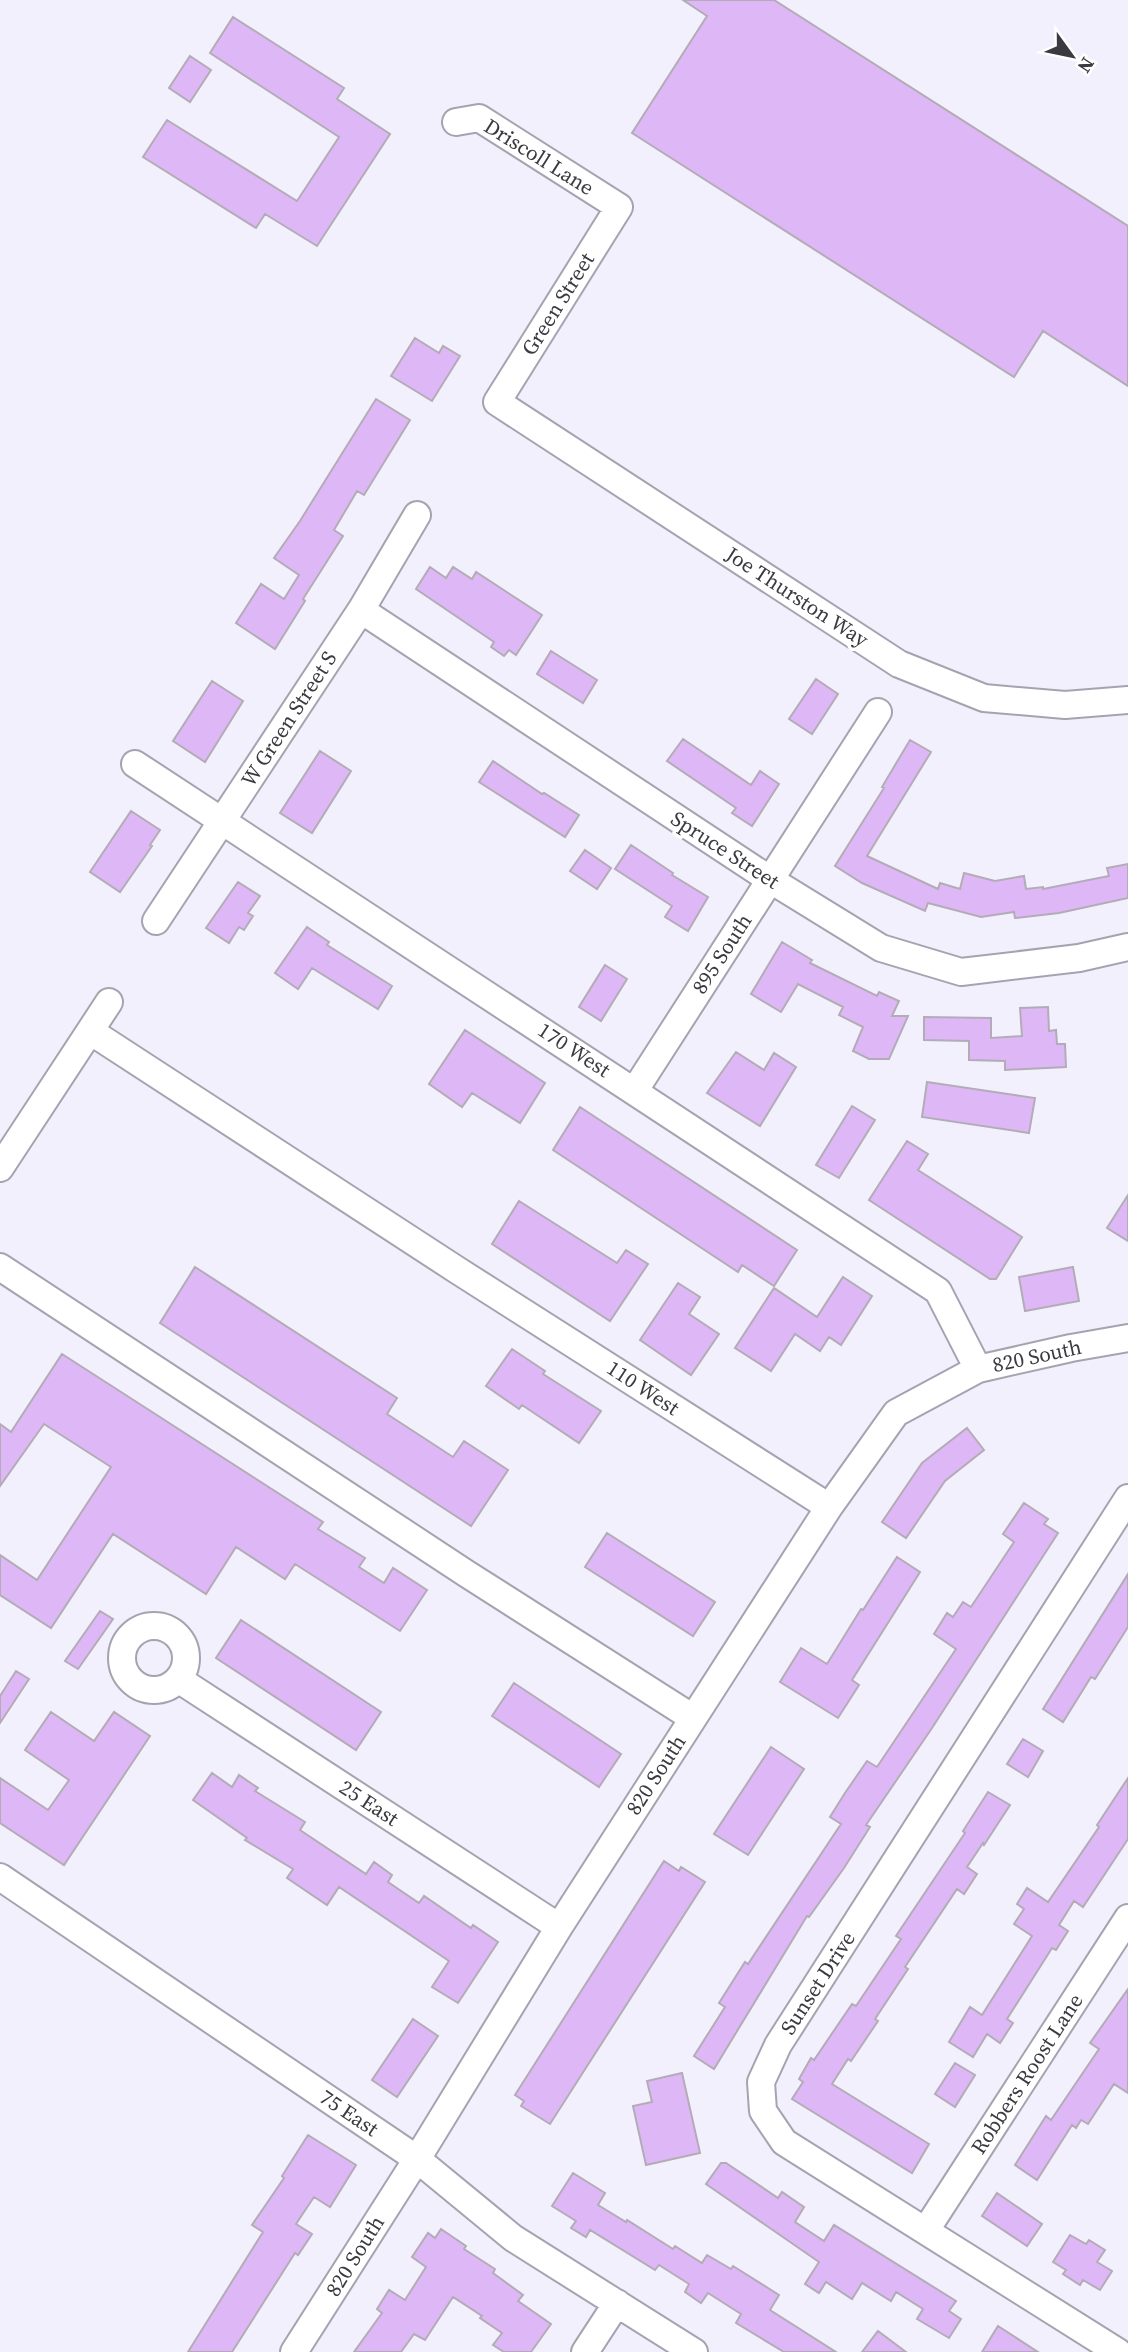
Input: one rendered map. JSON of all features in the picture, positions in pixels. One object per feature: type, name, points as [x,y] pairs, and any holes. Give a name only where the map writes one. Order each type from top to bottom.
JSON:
[{"type":"street","name":"Driscoll Lane","points":[[456,122],[479,118],[619,207]]},
{"type":"street","name":"Green Street","points":[[497,402],[619,207]]},
{"type":"street","name":"Joe Thurston Way","points":[[497,402],[899,664],[984,698],[1065,705],[1128,700]]},
{"type":"street","name":"W Green Street S","points":[[156,920],[361,610],[417,515]]},
{"type":"street","name":"Spruce Street","points":[[361,610],[769,879],[881,948],[961,972],[1079,958],[1128,947]]},
{"type":"street","name":"895 South","points":[[635,1090],[878,712]]},
{"type":"street","name":"170 West","points":[[135,764],[938,1291],[978,1369]]},
{"type":"street","points":[[0,1168],[109,1002]]},
{"type":"street","name":"110 West","points":[[90,1031],[457,1270],[829,1507]]},
{"type":"street","points":[[0,1267],[467,1574],[693,1718]]},
{"type":"street","name":"820 South","points":[[294,2352],[417,2159],[559,1927],[829,1507],[896,1413],[978,1369],[1128,1338]]},
{"type":"street","name":"Sunset Drive","points":[[1117,2352],[784,2142],[763,2111],[761,2082],[778,2045],[1128,1498]]},
{"type":"street","name":"25 East","points":[[178,1679],[559,1927]]},
{"type":"street","name":"75 East","points":[[0,1877],[417,2159],[513,2238],[694,2352]]},
{"type":"street","name":"Robbers Roost Lane","points":[[926,2230],[1128,1918]]},
{"type":"street","points":[[585,2352],[617,2303]]},
{"type":"street","points":[[1117,2352],[1128,2335]]},
{"type":"building","points":[[683,0],[774,0],[1128,226],[1128,386],[1043,331],[1014,377],[632,133],[707,16]]},
{"type":"building","points":[[233,17],[344,88],[337,99],[390,134],[317,246],[265,214],[256,228],[143,157],[167,120],[297,201],[339,137],[210,53]]},
{"type":"building","points":[[190,56],[211,70],[190,102],[169,88]]},
{"type":"building","points":[[415,338],[439,353],[443,346],[460,356],[432,401],[391,376]]},
{"type":"building","points":[[376,399],[410,420],[364,495],[357,491],[334,530],[343,536],[275,649],[236,623],[261,584],[284,599],[299,575],[274,558]]},
{"type":"building","points":[[430,567],[446,578],[453,567],[472,579],[476,572],[542,615],[516,655],[509,650],[504,656],[491,647],[494,642],[416,589]]},
{"type":"building","points":[[551,651],[597,680],[583,703],[537,674]]},
{"type":"building","points":[[816,679],[838,694],[812,734],[789,719]]},
{"type":"building","points":[[212,681],[243,701],[205,762],[173,741]]},
{"type":"building","points":[[683,739],[751,785],[760,771],[779,784],[752,826],[732,813],[736,808],[667,761]]},
{"type":"building","points":[[910,740],[931,752],[867,856],[938,889],[940,883],[960,889],[964,873],[995,881],[1024,876],[1026,889],[1043,889],[1109,876],[1107,868],[1128,864],[1128,898],[1059,913],[1015,918],[1014,912],[981,917],[928,903],[925,911],[862,883],[835,866],[884,788],[882,787]]},
{"type":"building","points":[[320,751],[351,771],[312,833],[280,813]]},
{"type":"building","points":[[493,761],[579,815],[565,837],[479,782]]},
{"type":"building","points":[[131,811],[160,830],[120,892],[90,872]]},
{"type":"building","points":[[631,845],[708,897],[688,931],[665,917],[672,906],[615,869]]},
{"type":"building","points":[[585,850],[611,868],[597,889],[570,871]]},
{"type":"building","points":[[238,882],[260,896],[248,913],[253,916],[244,930],[239,927],[229,943],[206,928]]},
{"type":"building","points":[[307,927],[329,942],[327,945],[392,986],[378,1009],[312,968],[298,989],[275,973]]},
{"type":"building","points":[[782,942],[812,960],[810,963],[877,996],[879,992],[899,1001],[892,1016],[908,1016],[889,1059],[869,1059],[853,1051],[863,1027],[839,1015],[843,1007],[798,984],[781,1012],[751,994]]},
{"type":"building","points":[[605,965],[627,979],[601,1021],[579,1007]]},
{"type":"building","points":[[1048,1007],[1049,1031],[1056,1030],[1057,1044],[1065,1044],[1066,1067],[1005,1070],[1005,1061],[969,1060],[969,1041],[924,1040],[924,1017],[991,1018],[991,1038],[1022,1036],[1020,1008]]},
{"type":"building","points":[[465,1030],[545,1083],[520,1123],[472,1093],[462,1107],[429,1084]]},
{"type":"building","points":[[736,1052],[764,1070],[774,1053],[796,1067],[760,1126],[707,1093]]},
{"type":"building","points":[[927,1082],[1035,1098],[1029,1133],[922,1117]]},
{"type":"building","points":[[852,1106],[875,1120],[839,1178],[816,1165]]},
{"type":"building","points":[[580,1107],[797,1250],[774,1286],[742,1265],[738,1272],[553,1150]]},
{"type":"building","points":[[907,1141],[928,1154],[918,1170],[1022,1237],[996,1279],[990,1279],[869,1200]]},
{"type":"building","points":[[1128,1195],[1128,1241],[1107,1228]]},
{"type":"building","points":[[519,1201],[617,1263],[626,1250],[648,1264],[610,1321],[492,1244]]},
{"type":"building","points":[[195,1267],[397,1398],[387,1414],[453,1457],[464,1441],[508,1470],[471,1526],[160,1323]]},
{"type":"building","points":[[1073,1267],[1079,1301],[1025,1311],[1019,1277]]},
{"type":"building","points":[[843,1277],[872,1296],[841,1345],[829,1337],[820,1351],[795,1334],[771,1371],[735,1348],[774,1288],[817,1317]]},
{"type":"building","points":[[678,1283],[700,1297],[689,1314],[719,1334],[691,1375],[640,1340]]},
{"type":"building","points":[[512,1349],[545,1371],[543,1374],[601,1411],[579,1443],[522,1405],[519,1409],[486,1386]]},
{"type":"building","points":[[62,1354],[323,1522],[318,1529],[365,1558],[359,1567],[384,1583],[393,1568],[427,1590],[400,1631],[295,1564],[285,1579],[236,1547],[206,1594],[113,1534],[51,1628],[0,1595],[0,1555],[37,1580],[111,1467],[44,1424],[0,1486],[0,1424],[11,1432]]},
{"type":"building","points":[[967,1428],[984,1450],[945,1481],[906,1538],[882,1522],[922,1463]]},
{"type":"building","points":[[1024,1503],[1048,1519],[1044,1524],[1058,1533],[866,1825],[870,1827],[844,1868],[809,1917],[807,1916],[714,2069],[694,2056],[725,2007],[719,2003],[841,1824],[830,1817],[845,1793],[867,1761],[877,1767],[956,1649],[934,1634],[947,1613],[953,1617],[963,1602],[971,1607],[1014,1542],[1003,1534]]},
{"type":"building","points":[[607,1533],[715,1602],[693,1636],[585,1567]]},
{"type":"building","points":[[897,1557],[920,1572],[852,1680],[859,1685],[838,1718],[780,1682],[801,1648],[827,1664]]},
{"type":"building","points":[[1128,1574],[1128,1627],[1095,1679],[1091,1677],[1063,1722],[1043,1709]]},
{"type":"building","points":[[100,1611],[113,1619],[78,1669],[65,1661]]},
{"type":"building","points":[[241,1620],[381,1712],[356,1750],[216,1658]]},
{"type":"building","points":[[16,1671],[29,1679],[0,1723],[0,1696]]},
{"type":"building","points":[[514,1683],[621,1754],[599,1787],[492,1716]]},
{"type":"building","points":[[51,1712],[94,1741],[114,1712],[150,1736],[64,1865],[0,1823],[0,1778],[48,1810],[69,1780],[25,1750]]},
{"type":"building","points":[[1023,1739],[1043,1751],[1028,1777],[1007,1764]]},
{"type":"building","points":[[771,1747],[804,1769],[748,1855],[714,1834]]},
{"type":"building","points":[[212,1773],[232,1787],[239,1775],[258,1788],[255,1791],[305,1822],[300,1830],[366,1874],[374,1862],[392,1875],[388,1882],[419,1903],[424,1896],[471,1928],[473,1925],[498,1942],[458,2003],[432,1987],[449,1961],[339,1887],[327,1905],[287,1878],[293,1869],[245,1840],[247,1838],[193,1800]]},
{"type":"building","points":[[1128,1778],[1128,1839],[1083,1907],[1074,1901],[1059,1925],[1068,1931],[1056,1950],[1052,1948],[1007,2019],[1013,2023],[1000,2043],[987,2034],[973,2057],[949,2042],[970,2007],[982,2015],[1032,1936],[1014,1924],[1024,1909],[1017,1904],[1027,1888],[1048,1902],[1099,1827],[1097,1825]]},
{"type":"building","points":[[988,1792],[1010,1805],[967,1867],[977,1874],[964,1894],[957,1889],[905,1967],[908,1969],[875,2019],[878,2021],[832,2084],[929,2144],[912,2173],[792,2099],[803,2082],[799,2079],[811,2058],[814,2060],[852,2004],[856,2006],[901,1939],[896,1936],[965,1833],[963,1831]]},
{"type":"building","points":[[664,1861],[679,1871],[681,1867],[705,1882],[550,2124],[521,2106],[524,2101],[515,2095]]},
{"type":"building","points":[[1128,1989],[1128,2093],[1114,2084],[1088,2124],[1081,2120],[1076,2128],[1072,2125],[1037,2180],[1015,2165],[1046,2116],[1051,2120],[1099,2049],[1090,2043]]},
{"type":"building","points":[[413,2019],[438,2036],[397,2097],[372,2080]]},
{"type":"building","points":[[955,2063],[975,2075],[955,2107],[935,2094]]},
{"type":"building","points":[[682,2073],[700,2153],[646,2165],[633,2106],[652,2102],[647,2081]]},
{"type":"building","points":[[308,2135],[356,2165],[330,2207],[314,2197],[296,2224],[312,2234],[298,2255],[295,2253],[232,2352],[188,2352],[263,2232],[252,2225],[284,2178],[282,2176]]},
{"type":"building","points":[[721,2163],[726,2163],[778,2198],[782,2192],[804,2207],[795,2222],[824,2241],[834,2225],[956,2301],[949,2311],[961,2319],[949,2338],[917,2319],[923,2309],[896,2292],[891,2301],[862,2283],[852,2299],[826,2282],[819,2293],[805,2284],[819,2262],[706,2184]]},
{"type":"building","points":[[573,2173],[605,2193],[598,2205],[626,2222],[627,2220],[673,2249],[675,2246],[702,2263],[707,2255],[731,2269],[733,2266],[779,2295],[770,2310],[836,2352],[784,2352],[736,2323],[741,2314],[708,2293],[701,2303],[685,2292],[689,2284],[659,2265],[655,2270],[590,2230],[586,2237],[571,2228],[576,2221],[552,2206]]},
{"type":"building","points":[[997,2193],[1042,2224],[1027,2246],[982,2216]]},
{"type":"building","points":[[441,2229],[466,2246],[464,2249],[495,2269],[493,2273],[523,2295],[518,2301],[551,2324],[531,2352],[504,2352],[493,2345],[502,2333],[453,2297],[425,2340],[414,2334],[401,2352],[354,2352],[382,2313],[377,2309],[389,2290],[405,2300],[426,2267],[412,2257],[428,2233],[435,2238]]},
{"type":"building","points":[[1070,2235],[1086,2244],[1089,2240],[1105,2250],[1097,2262],[1112,2271],[1100,2290],[1083,2280],[1080,2285],[1063,2274],[1066,2270],[1053,2262]]},
{"type":"building","points":[[998,2326],[1038,2352],[982,2352]]},
{"type":"building","points":[[878,2331],[906,2352],[862,2352]]}]
